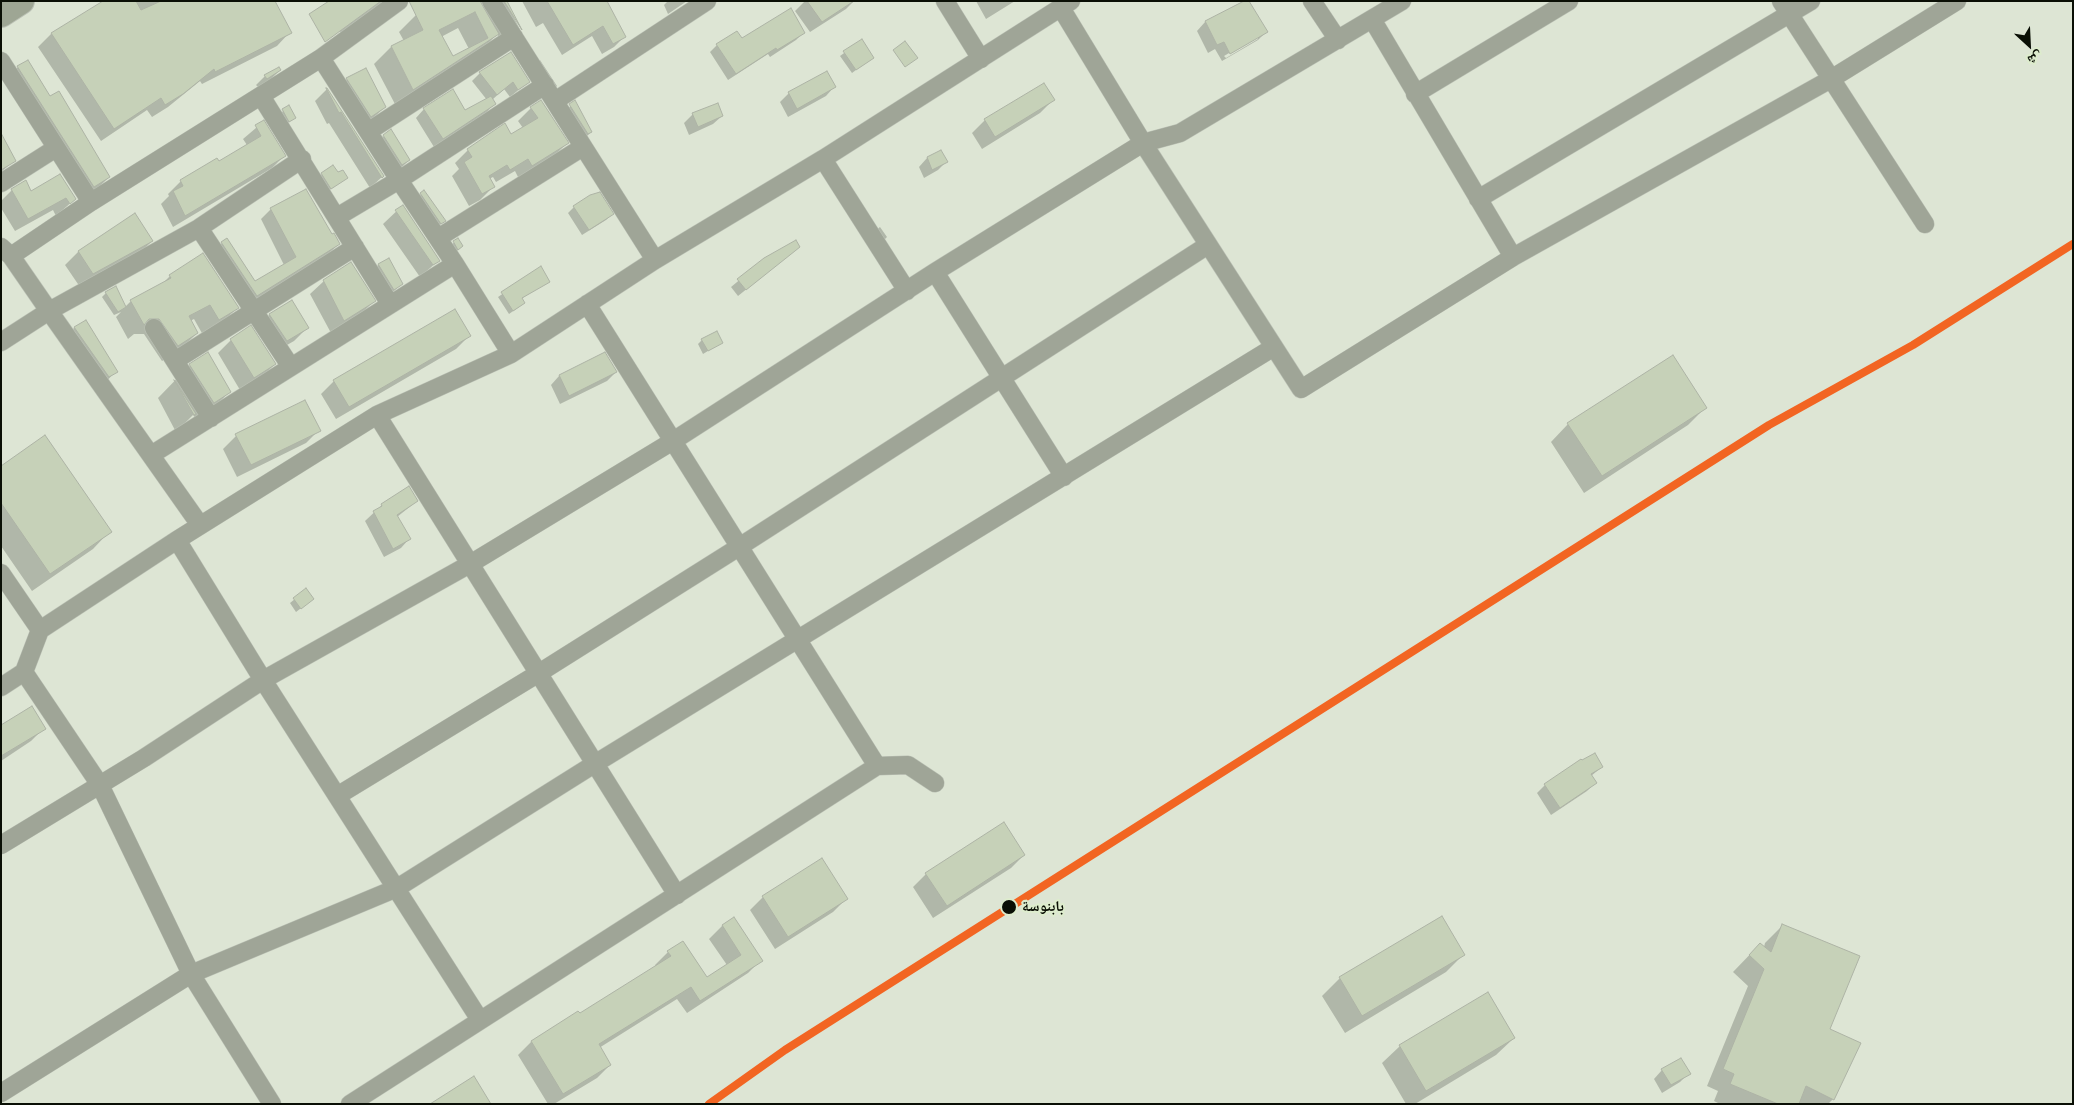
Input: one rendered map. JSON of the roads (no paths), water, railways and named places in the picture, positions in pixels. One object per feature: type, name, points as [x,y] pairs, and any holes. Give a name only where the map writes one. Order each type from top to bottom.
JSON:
[{"type":"main road","points":[[1,14],[21,1]]},
{"type":"street","points":[[200,525],[6,252],[91,202],[321,58],[399,1]]},
{"type":"street","points":[[491,1],[655,260]]},
{"type":"street","points":[[555,101],[707,1]]},
{"type":"street","points":[[945,1],[981,59]]},
{"type":"street","points":[[1312,1],[1338,40]]},
{"type":"street","points":[[1,845],[100,785],[263,680],[470,564],[673,441],[935,272],[1144,143],[1180,133],[1402,1]]},
{"type":"street","points":[[1416,94],[1569,1]]},
{"type":"street","points":[[1478,199],[1785,8],[1811,1]]},
{"type":"street","points":[[1,687],[24,672],[40,630],[200,525],[377,415],[511,354],[655,260],[823,159],[1066,4],[1144,143],[1301,389],[1513,257],[1831,80],[1957,1]]},
{"type":"street","points":[[1785,8],[1925,224]]},
{"type":"street","points":[[1372,19],[1513,257]]},
{"type":"street","points":[[368,131],[514,37]]},
{"type":"street","points":[[321,58],[511,354]]},
{"type":"street","points":[[1,61],[91,202]]},
{"type":"street","points":[[337,217],[399,180],[545,85]]},
{"type":"street","points":[[261,96],[302,159],[390,304]]},
{"type":"street","points":[[438,238],[583,147]]},
{"type":"street","points":[[1,183],[56,148]]},
{"type":"street","points":[[1,342],[49,311],[199,228],[302,159]]},
{"type":"street","points":[[823,159],[907,291]]},
{"type":"street","points":[[199,228],[291,367]]},
{"type":"street","points":[[337,796],[739,548],[1208,245]]},
{"type":"street","points":[[176,360],[356,247]]},
{"type":"street","points":[[151,455],[455,264]]},
{"type":"street","points":[[935,272],[1064,477]]},
{"type":"street","points":[[587,304],[877,766]]},
{"type":"street","points":[[154,328],[211,418]]},
{"type":"street","points":[[4,1094],[191,974],[397,888],[596,763],[1274,347]]},
{"type":"street","points":[[377,415],[677,895]]},
{"type":"street","points":[[177,540],[263,680],[480,1020]]},
{"type":"street","points":[[1,573],[40,630]]},
{"type":"street","points":[[24,672],[100,785],[191,974],[272,1104]]},
{"type":"street","points":[[350,1104],[877,766],[908,765],[936,783]]},
{"type":"place","name":"بابنوسة","points":[[1009,907]]}]
